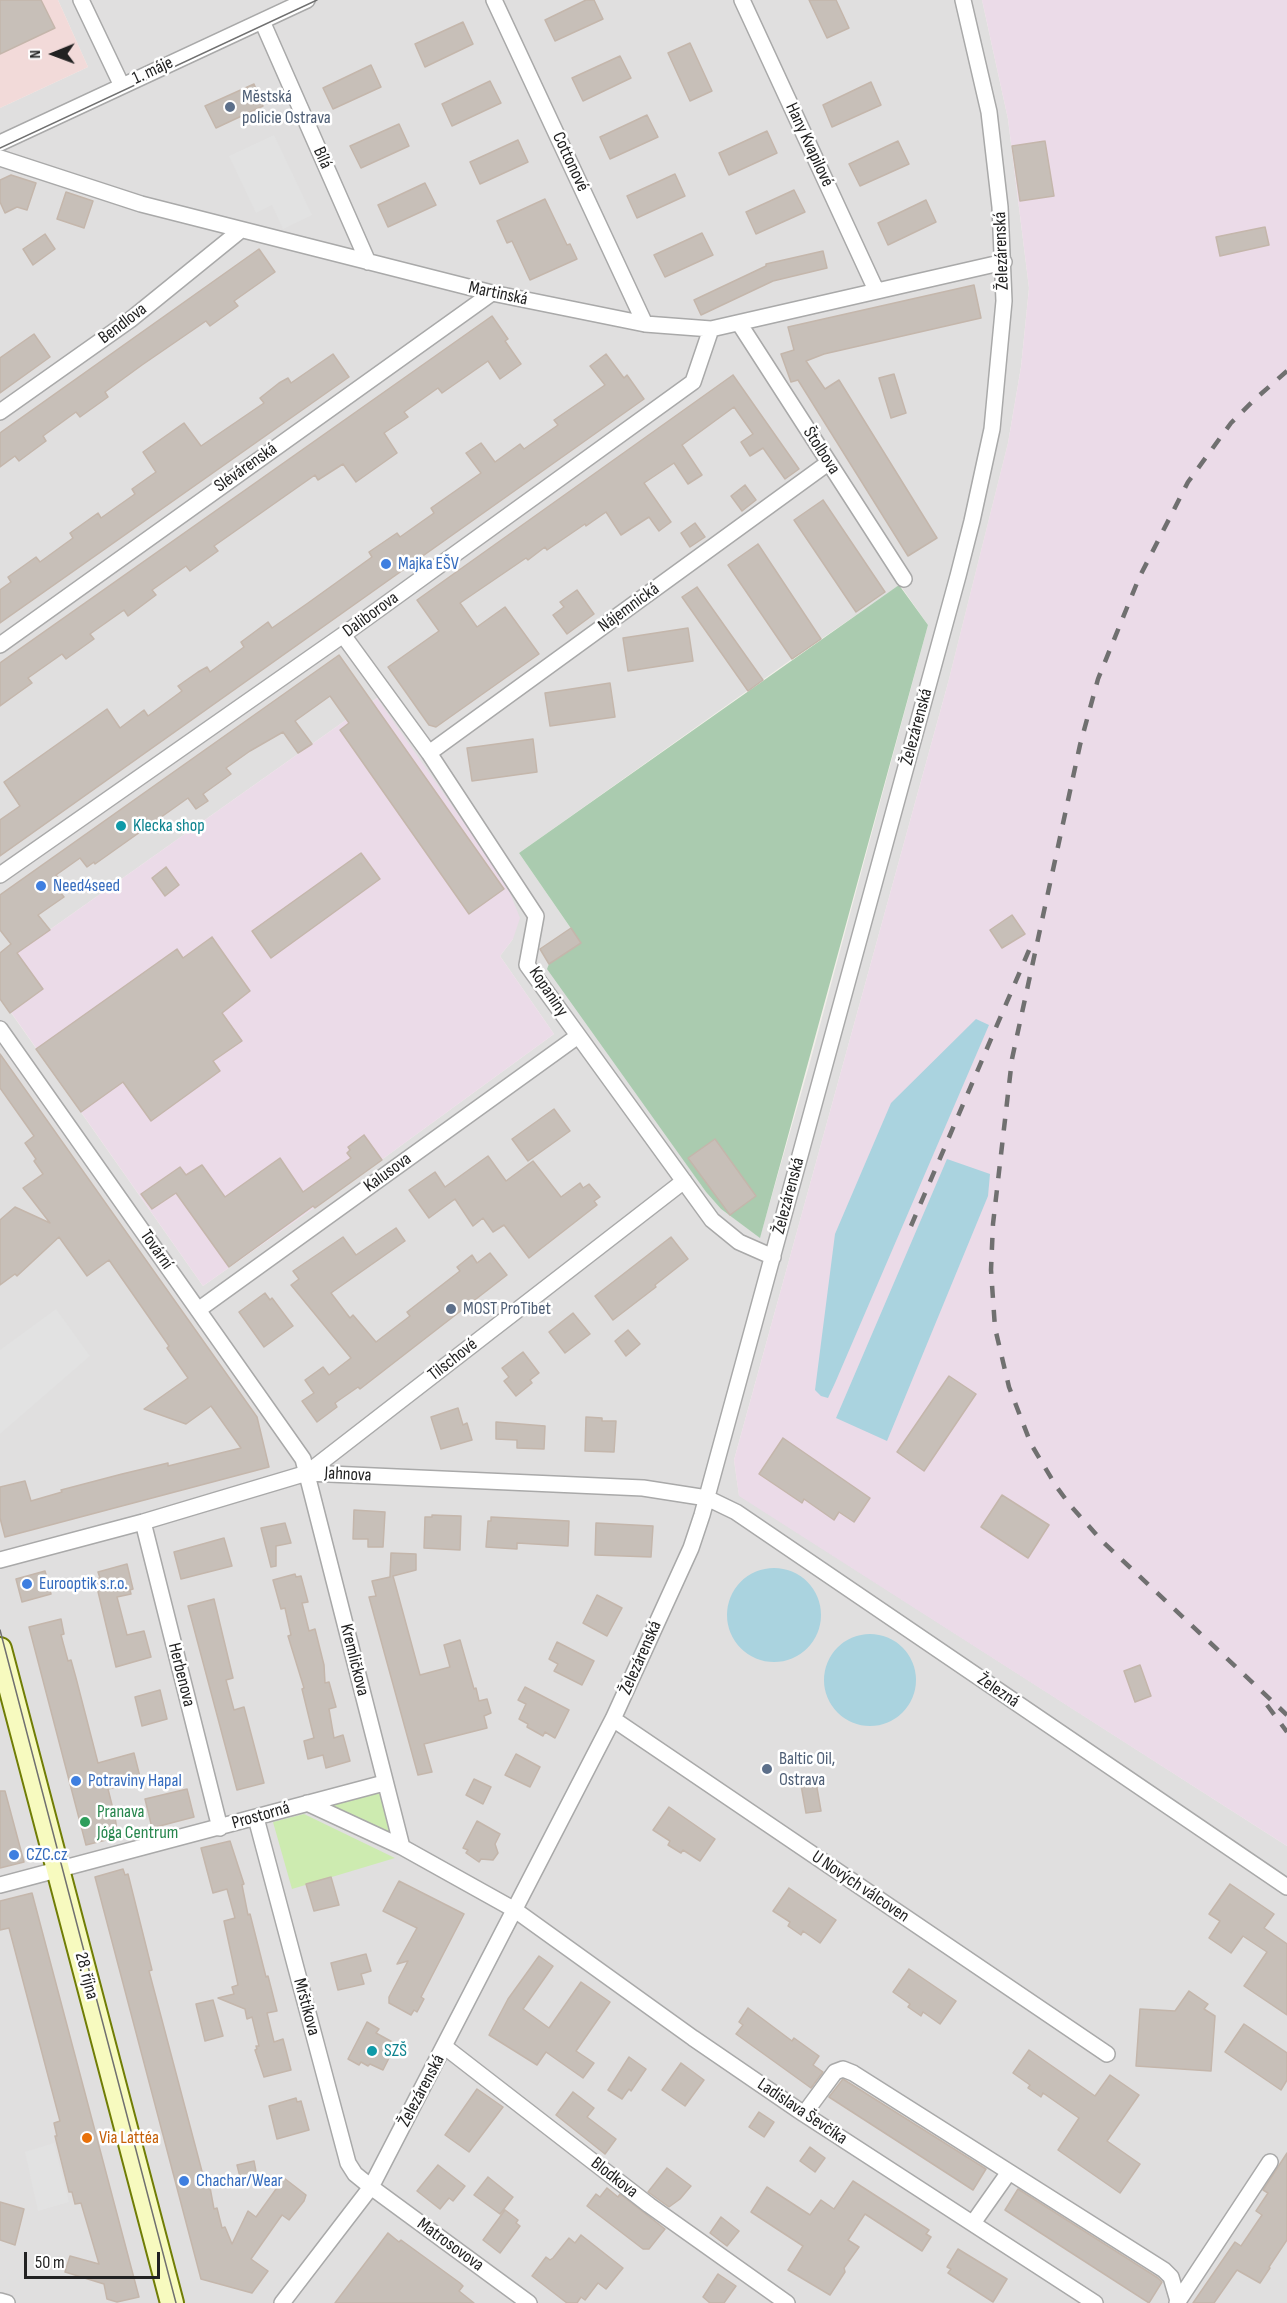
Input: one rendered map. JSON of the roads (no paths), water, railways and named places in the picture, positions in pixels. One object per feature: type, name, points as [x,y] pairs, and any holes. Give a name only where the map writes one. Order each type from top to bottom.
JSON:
[{"type":"main road","name":"28. října","points":[[0,1648],[172,2303]]},
{"type":"street","points":[[81,0],[122,86]]},
{"type":"street","name":"1. máje","points":[[0,143],[307,0]]},
{"type":"street","name":"Cottonové","points":[[494,0],[645,324]]},
{"type":"street","name":"Hany Kvapilové","points":[[742,0],[876,291]]},
{"type":"street","name":"Železárenská","points":[[284,2302],[371,2187],[445,2047],[613,1719],[691,1548],[707,1498],[972,521],[995,405],[1002,325],[1004,262],[992,130],[963,0]]},
{"type":"street","name":"Bílá","points":[[262,21],[368,262]]},
{"type":"street","name":"Martinská","points":[[0,158],[141,204],[241,230],[492,293],[645,324],[711,329],[1004,262]]},
{"type":"street","name":"Bendlova","points":[[0,412],[130,320],[241,230]]},
{"type":"street","name":"Slévárenská","points":[[0,645],[492,293]]},
{"type":"street","name":"Štolbova","points":[[739,323],[904,579]]},
{"type":"street","name":"Daliborova","points":[[0,875],[343,635],[693,382],[711,329]]},
{"type":"street","name":"Nájemnická","points":[[429,753],[828,463]]},
{"type":"street","name":"Kopaniny","points":[[343,635],[429,753],[536,916],[527,965],[712,1220],[748,1248],[773,1257]]},
{"type":"street","name":"Tovární","points":[[0,1029],[303,1459],[307,1473]]},
{"type":"street","name":"Kalusova","points":[[198,1310],[578,1036]]},
{"type":"street","name":"Tilschové","points":[[307,1473],[684,1181]]},
{"type":"street","name":"Jahnova","points":[[0,1560],[142,1522],[307,1473],[643,1488],[707,1498]]},
{"type":"street","name":"Kremličkova","points":[[307,1473],[402,1847]]},
{"type":"street","name":"Železná","points":[[707,1498],[736,1512],[1287,1887]]},
{"type":"street","name":"Herbenova","points":[[142,1522],[220,1828]]},
{"type":"street","name":"U Nových válcoven","points":[[613,1719],[1107,2054]]},
{"type":"street","points":[[307,1803],[384,1783]]},
{"type":"street","name":"Prostorná","points":[[0,1885],[307,1803],[402,1847],[516,1910]]},
{"type":"street","name":"Mrštíkova","points":[[256,1818],[348,2163],[355,2174],[371,2187]]},
{"type":"street","name":"Ladislava Ševčíka","points":[[516,1910],[693,2038],[804,2114],[1095,2303]]},
{"type":"street","name":"Blodkova","points":[[445,2047],[649,2205],[787,2303]]},
{"type":"street","points":[[804,2114],[835,2072],[843,2069],[853,2073],[1164,2270],[1171,2277],[1178,2302]]},
{"type":"street","points":[[1178,2302],[1270,2162]]},
{"type":"street","points":[[973,2223],[1009,2172]]},
{"type":"street","name":"Matrosovova","points":[[371,2187],[529,2303]]},
{"type":"street","points":[[0,2301],[7,2303]]},
{"type":"water","points":[[976,1019],[989,1025],[835,1383],[828,1398],[821,1396],[815,1390],[835,1234],[891,1103]]},
{"type":"water","points":[[947,1159],[990,1174],[988,1196],[887,1441],[836,1418]]},
{"type":"water","points":[[774,1568],[792,1572],[807,1582],[817,1597],[821,1615],[817,1633],[807,1648],[792,1658],[774,1662],[756,1658],[741,1648],[731,1633],[727,1615],[731,1597],[741,1582],[756,1572]]},
{"type":"water","points":[[870,1634],[888,1638],[902,1648],[912,1662],[916,1680],[912,1698],[902,1712],[888,1722],[870,1726],[852,1722],[838,1712],[828,1698],[824,1680],[828,1662],[838,1648],[852,1638]]},
{"type":"tram line","points":[[0,148],[317,0]]},
{"type":"tram line","points":[[0,1630],[176,2303]]},
{"type":"railway","points":[[1287,371],[1231,423],[1188,482],[1139,578],[1098,679],[1080,745],[1012,1059],[993,1224],[991,1270],[995,1328],[1009,1387],[1031,1444],[1056,1486],[1102,1541],[1287,1715]]},
{"type":"railway","points":[[911,1226],[1030,948]]},
{"type":"railway","points":[[1267,1705],[1287,1732]]},
{"type":"place","name":"Městská policie Ostrava","points":[[230,107]]},
{"type":"place","name":"Majka EŠV","points":[[386,564]]},
{"type":"place","name":"Klecka shop","points":[[121,826]]},
{"type":"place","name":"Need4seed","points":[[41,886]]},
{"type":"place","name":"MOST ProTibet","points":[[451,1309]]},
{"type":"place","name":"Eurooptik s.r.o.","points":[[27,1584]]},
{"type":"place","name":"Baltic Oil, Ostrava","points":[[767,1769]]},
{"type":"place","name":"Potraviny Hapal","points":[[76,1781]]},
{"type":"place","name":"Pranava Jóga Centrum","points":[[85,1822]]},
{"type":"place","name":"CZC.cz","points":[[14,1855]]},
{"type":"place","name":"SZŠ","points":[[372,2051]]},
{"type":"place","name":"Via Lattéa","points":[[87,2138]]},
{"type":"place","name":"Chachar/Wear","points":[[184,2181]]}]
